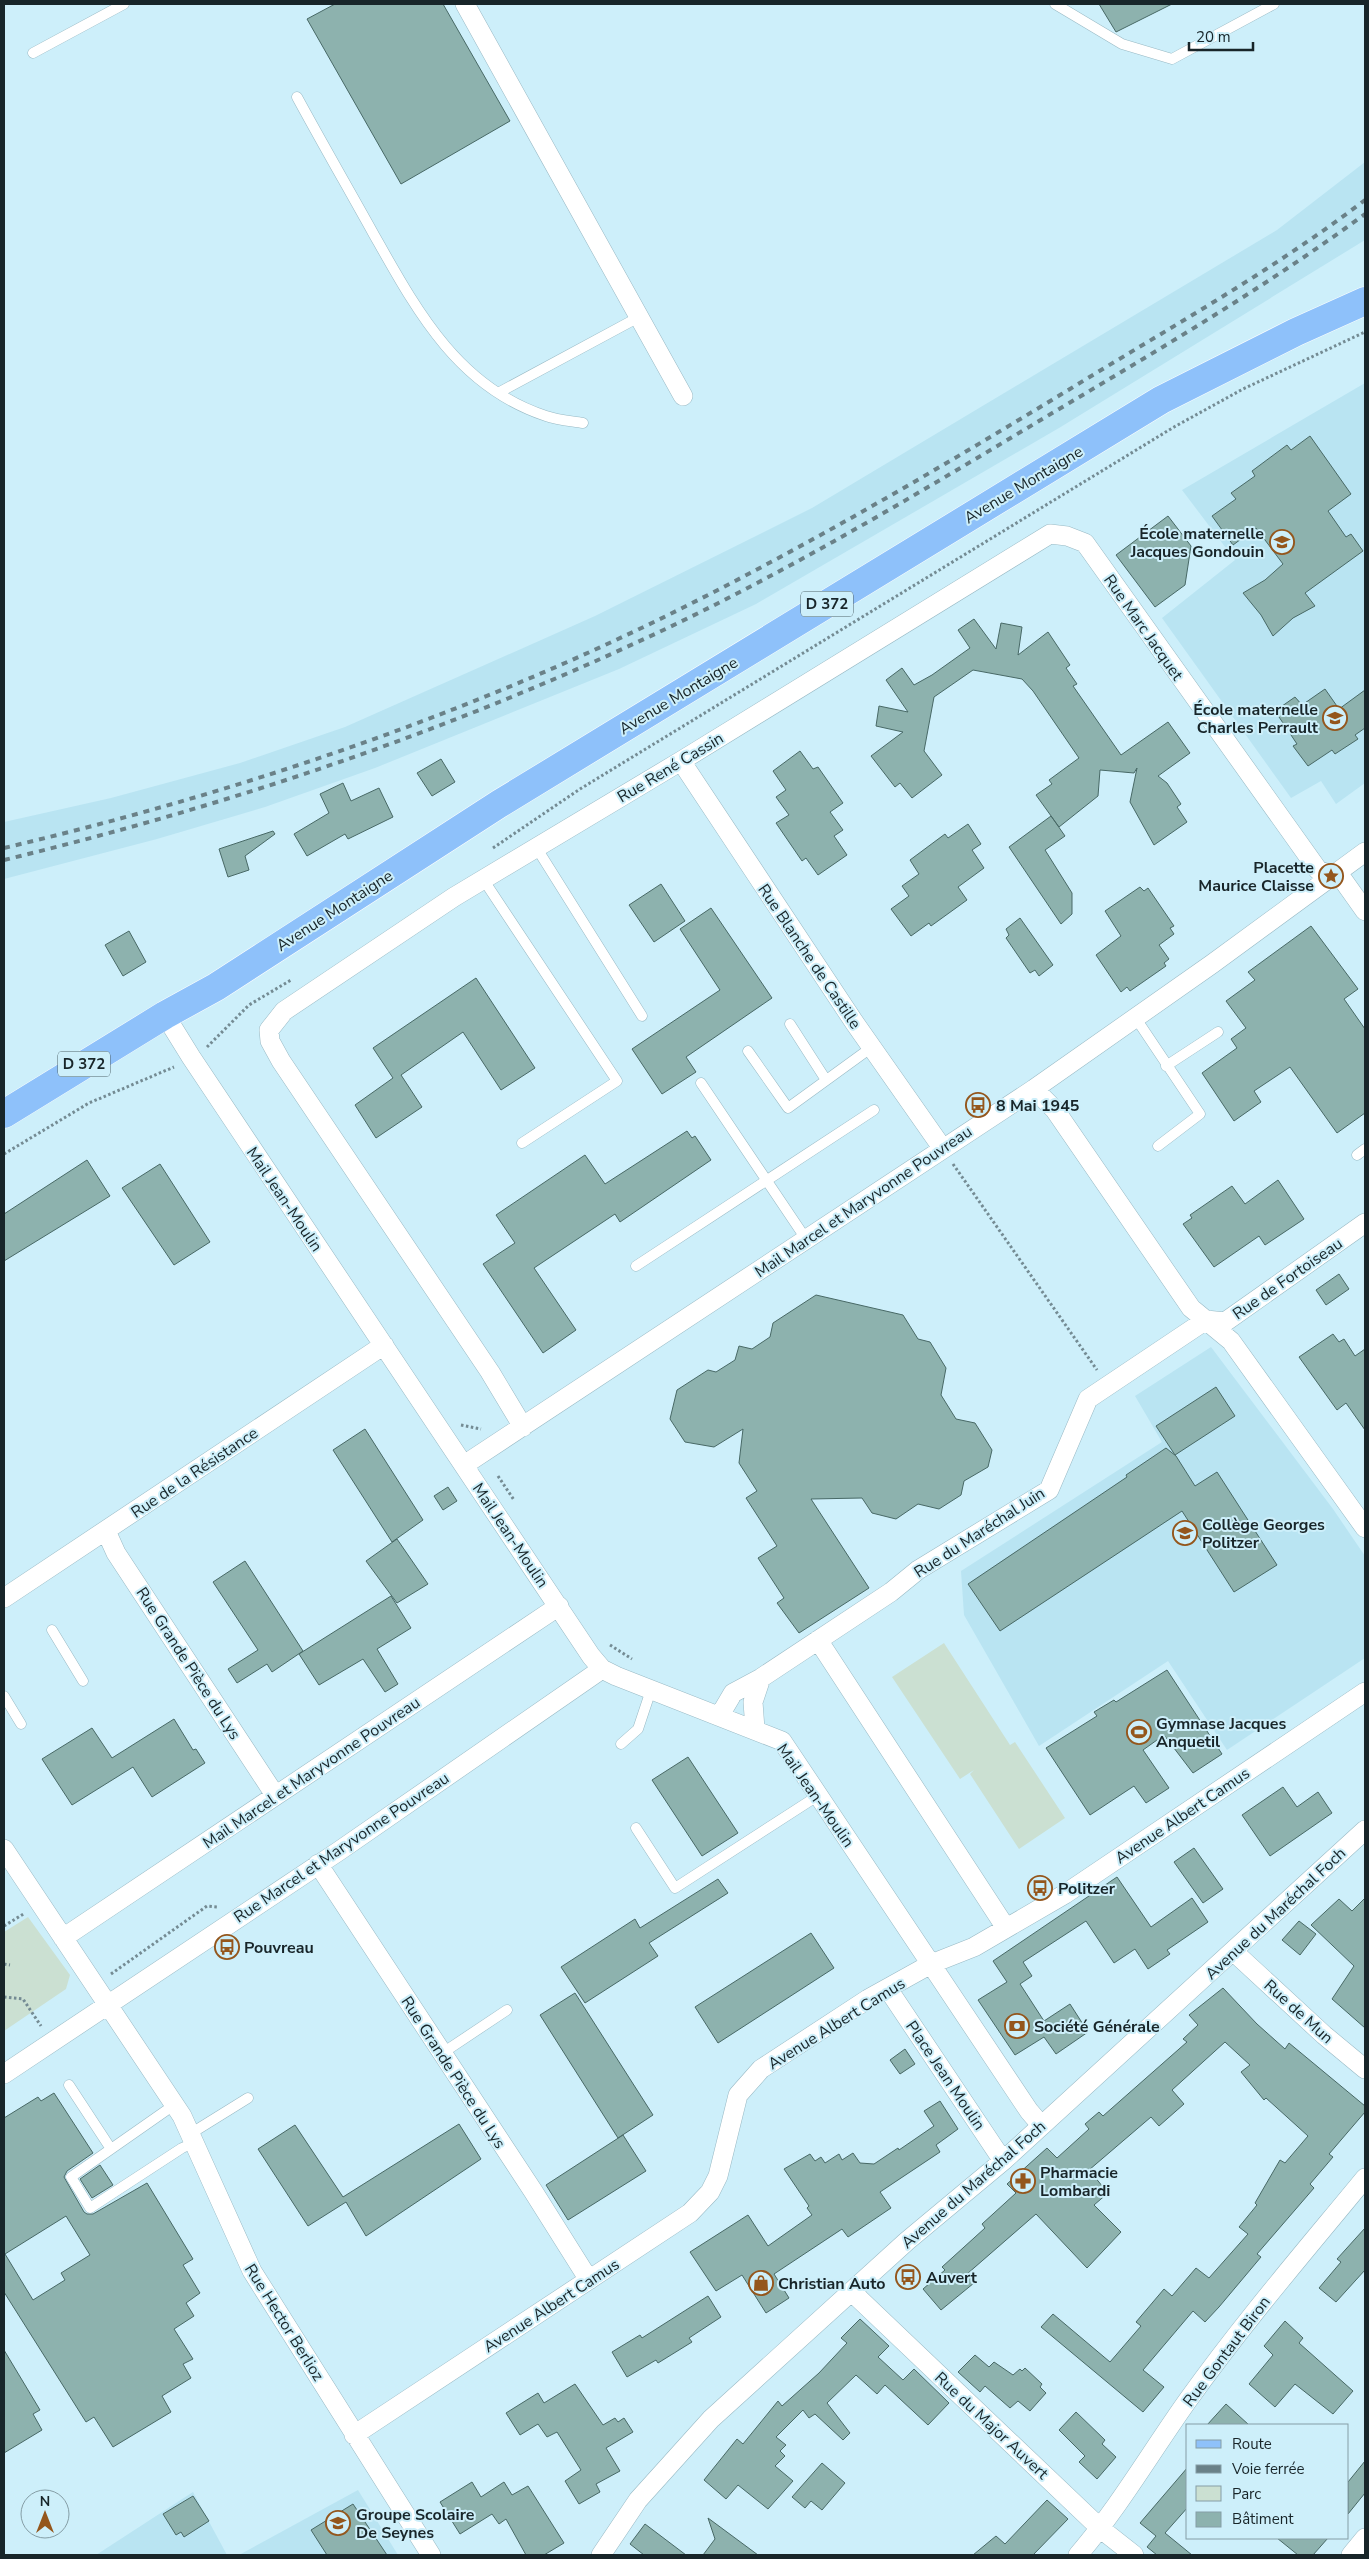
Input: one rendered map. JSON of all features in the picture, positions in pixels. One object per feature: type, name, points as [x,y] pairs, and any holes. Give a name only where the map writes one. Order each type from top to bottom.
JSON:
[{"type":"main road","name":"Avenue Montaigne","points":[[4,1114],[165,1015],[216,987],[507,799],[1160,400],[1278,340],[1365,302]]},
{"type":"street","points":[[465,4],[683,396]]},
{"type":"street","name":"Rue René Cassin","points":[[513,1411],[490,1372],[281,1061],[270,1041],[269,1030],[284,1011],[483,879],[681,761],[1050,534],[1067,536],[1085,543]]},
{"type":"street","name":"Rue Marc Jacquet","points":[[1085,543],[1318,870],[1343,880],[1365,911]]},
{"type":"street","name":"Rue Blanche de Castille","points":[[681,761],[872,1047],[943,1149]]},
{"type":"street","name":"Mail Marcel et Maryvonne Pouvreau","points":[[464,1465],[523,1428],[1034,1089],[1212,964],[1365,852]]},
{"type":"street","name":"Mail Jean-Moulin","points":[[165,1015],[190,1057],[602,1669],[782,1741],[931,1964]]},
{"type":"street","points":[[1034,1089],[1055,1110],[1192,1308],[1232,1341],[1365,1528]]},
{"type":"street","name":"Rue de Fortoiseau","points":[[1206,1320],[1225,1322],[1365,1223]]},
{"type":"street","name":"Rue du Maréchal Juin","points":[[720,1715],[733,1693],[761,1678],[891,1592],[918,1570],[1049,1490],[1088,1399],[1206,1320]]},
{"type":"street","name":"Rue de la Résistance","points":[[4,1598],[384,1345]]},
{"type":"street","points":[[513,1411],[523,1428]]},
{"type":"street","name":"Rue Grande Pièce du Lys","points":[[106,1531],[116,1553],[275,1795]]},
{"type":"street","name":"Mail Marcel et Maryvonne Pouvreau","points":[[63,1938],[559,1606]]},
{"type":"street","points":[[818,1640],[1006,1928]]},
{"type":"street","name":"Rue Marcel et Maryvonne Pouvreau","points":[[4,2074],[318,1864],[602,1669]]},
{"type":"street","points":[[754,1729],[753,1702],[761,1678]]},
{"type":"street","name":"Avenue Albert Camus","points":[[354,2435],[388,2410],[690,2213],[710,2192],[718,2176],[738,2095],[761,2069],[868,1999],[931,1964],[974,1947],[1121,1857],[1365,1692]]},
{"type":"street","name":"Avenue du Maréchal Foch","points":[[601,2555],[638,2500],[711,2419],[907,2241],[1003,2161],[1234,1952],[1365,1830]]},
{"type":"street","name":"Rue Hector Berlioz","points":[[4,1849],[174,2105],[192,2138],[252,2272],[431,2555]]},
{"type":"street","name":"Rue Grande Pièce du Lys","points":[[318,1864],[441,2054],[533,2191],[589,2280]]},
{"type":"street","name":"Rue de Mun","points":[[1234,1952],[1324,2035],[1365,2068]]},
{"type":"street","points":[[931,1964],[1041,2125]]},
{"type":"street","name":"Place Jean Moulin","points":[[888,1989],[1003,2161]]},
{"type":"street","name":"Rue Gontaut Biron","points":[[1078,2555],[1101,2529],[1188,2400],[1249,2318],[1365,2178]]},
{"type":"street","name":"Rue du Major Auvert","points":[[852,2292],[1101,2529],[1134,2555]]},
{"type":"street","points":[[1351,2555],[1365,2538]]},
{"type":"lane","points":[[34,53],[124,4]]},
{"type":"lane","points":[[1055,4],[1122,44],[1172,59],[1274,4]]},
{"type":"lane","points":[[297,97],[409,297],[429,327],[466,369],[498,393],[546,416],[583,424]]},
{"type":"lane","points":[[498,393],[639,317]]},
{"type":"lane","points":[[536,847],[642,1016]]},
{"type":"lane","points":[[483,879],[617,1081],[522,1143]]},
{"type":"lane","points":[[1135,1017],[1166,1066],[1200,1114],[1158,1146]]},
{"type":"lane","points":[[790,1024],[826,1080]]},
{"type":"lane","points":[[1166,1066],[1218,1032]]},
{"type":"lane","points":[[748,1051],[788,1108],[872,1047]]},
{"type":"lane","points":[[701,1083],[806,1239]]},
{"type":"lane","points":[[636,1266],[874,1110]]},
{"type":"lane","points":[[52,1630],[83,1681]]},
{"type":"lane","points":[[621,1744],[638,1730],[651,1690]]},
{"type":"lane","points":[[4,1696],[21,1724]]},
{"type":"lane","points":[[636,1828],[675,1888],[819,1795]]},
{"type":"lane","points":[[441,2054],[507,2010]]},
{"type":"lane","points":[[69,2084],[111,2149]]},
{"type":"lane","points":[[174,2105],[71,2177],[90,2208],[182,2148],[192,2138],[248,2098]]},
{"type":"path","points":[[490,850],[589,783],[1166,432],[1243,389],[1365,332]]},
{"type":"path","points":[[4,1154],[89,1103],[176,1067],[209,1045],[249,1005],[296,977]]},
{"type":"path","points":[[209,1045],[214,1053]]},
{"type":"path","points":[[943,1149],[1108,1387]]},
{"type":"path","points":[[456,1417],[461,1425],[485,1430],[513,1411]]},
{"type":"path","points":[[498,1476],[519,1509]]},
{"type":"path","points":[[605,1638],[610,1645],[636,1662]]},
{"type":"path","points":[[4,1964],[10,1965]]},
{"type":"path","points":[[4,1997],[23,1999],[52,2041]]},
{"type":"shaded area","points":[[1365,162],[1365,240],[1059,428],[756,604],[619,669],[375,768],[265,807],[157,839],[4,879],[4,822],[111,798],[240,763],[345,727],[595,616],[812,508],[1277,230]]},
{"type":"shaded area","points":[[1365,383],[1365,783],[1336,804],[1321,781],[1291,798],[1162,618],[1235,560],[1182,490]]},
{"type":"shaded area","name":"Collège Georges Politzer","points":[[1211,1347],[1333,1509],[1365,1556],[1365,1658],[1227,1750],[1168,1661],[1039,1746],[964,1615],[961,1571],[1162,1442],[1135,1396]]},
{"type":"shaded area","name":"Groupe Scolaire De Seynes","points":[[358,2490],[398,2555],[239,2555]]},
{"type":"shaded area","points":[[193,2492],[227,2555],[96,2555]]},
{"type":"green space","points":[[944,1643],[1010,1745],[1015,1742],[1065,1818],[1019,1849],[970,1774],[974,1770],[960,1779],[892,1677]]},
{"type":"green space","points":[[28,1917],[70,1975],[66,1989],[4,2031],[4,1932]]},
{"type":"building","points":[[335,4],[443,4],[510,121],[401,184],[307,19]]},
{"type":"building","points":[[1099,4],[1172,4],[1116,32]]},
{"type":"building","points":[[1310,436],[1351,494],[1328,511],[1346,537],[1351,534],[1363,551],[1305,593],[1315,606],[1293,618],[1273,636],[1261,615],[1243,593],[1265,580],[1283,564],[1256,528],[1233,545],[1212,516],[1236,499],[1231,493],[1255,476],[1252,471],[1287,445],[1291,450]]},
{"type":"building","points":[[1168,516],[1191,546],[1185,585],[1155,607],[1116,555]]},
{"type":"building","points":[[974,619],[996,649],[1001,623],[1022,627],[1018,655],[1048,632],[1070,665],[1066,668],[1077,684],[1073,686],[1121,755],[1168,722],[1190,753],[1158,776],[1167,783],[1181,804],[1177,807],[1187,822],[1154,845],[1130,802],[1137,768],[1134,773],[1100,770],[1098,796],[1059,827],[1036,795],[1052,784],[1049,780],[1079,758],[1033,691],[1022,679],[973,670],[934,697],[924,751],[942,775],[912,798],[900,783],[895,787],[871,756],[903,732],[876,726],[879,706],[908,712],[886,680],[902,668],[914,685],[932,675],[970,648],[958,630]]},
{"type":"building","points":[[1325,689],[1339,709],[1365,690],[1365,728],[1355,735],[1358,739],[1335,754],[1332,750],[1308,766],[1293,746],[1297,744],[1275,711],[1295,697],[1302,705]]},
{"type":"building","points":[[800,751],[813,769],[818,767],[843,803],[830,812],[843,830],[834,836],[847,855],[818,875],[806,858],[802,861],[776,823],[789,815],[776,797],[786,790],[773,771]]},
{"type":"building","points":[[441,759],[455,782],[432,796],[417,773]]},
{"type":"building","points":[[343,783],[351,801],[379,788],[393,817],[348,839],[345,834],[307,856],[294,834],[329,813],[320,794]]},
{"type":"building","points":[[1051,816],[1065,836],[1045,850],[1072,893],[1072,914],[1061,924],[1009,847]]},
{"type":"building","points":[[968,824],[981,844],[972,850],[984,868],[958,887],[967,900],[931,926],[929,923],[911,936],[891,909],[909,896],[902,886],[919,874],[910,860],[945,834],[948,838]]},
{"type":"building","points":[[273,831],[275,834],[245,856],[249,870],[228,877],[219,849]]},
{"type":"building","points":[[661,884],[685,921],[654,942],[629,905]]},
{"type":"building","points":[[1140,887],[1144,891],[1148,888],[1174,926],[1170,928],[1174,934],[1159,945],[1169,959],[1164,963],[1166,966],[1130,991],[1127,987],[1121,992],[1096,955],[1121,936],[1105,911]]},
{"type":"building","points":[[711,908],[772,998],[686,1057],[696,1072],[662,1094],[632,1049],[720,990],[680,929]]},
{"type":"building","points":[[1020,918],[1053,965],[1039,976],[1035,970],[1030,973],[1006,938],[1009,935],[1006,929]]},
{"type":"building","points":[[1311,926],[1358,989],[1344,999],[1365,1029],[1365,1113],[1337,1133],[1290,1067],[1254,1091],[1261,1102],[1234,1121],[1202,1073],[1237,1048],[1231,1039],[1246,1028],[1226,1001],[1255,980],[1248,972]]},
{"type":"building","points":[[129,931],[146,962],[123,976],[105,945]]},
{"type":"building","points":[[476,978],[535,1068],[501,1090],[463,1032],[401,1075],[422,1107],[376,1138],[355,1105],[393,1078],[373,1048]]},
{"type":"building","points":[[687,1131],[692,1138],[695,1136],[711,1160],[620,1222],[615,1214],[534,1268],[576,1330],[543,1353],[483,1264],[515,1243],[496,1215],[585,1155],[605,1184]]},
{"type":"building","points":[[87,1160],[110,1196],[4,1261],[4,1214]]},
{"type":"building","points":[[160,1164],[210,1242],[174,1265],[122,1188]]},
{"type":"building","points":[[1278,1180],[1304,1219],[1265,1245],[1259,1236],[1214,1267],[1183,1224],[1192,1218],[1190,1215],[1232,1186],[1245,1204]]},
{"type":"building","points":[[1339,1274],[1349,1289],[1326,1305],[1316,1290]]},
{"type":"building","points":[[816,1295],[903,1315],[918,1339],[930,1342],[946,1368],[941,1395],[956,1419],[975,1423],[992,1450],[988,1467],[964,1481],[961,1495],[939,1509],[918,1504],[896,1519],[872,1513],[862,1498],[811,1499],[869,1588],[799,1633],[777,1603],[784,1598],[758,1558],[777,1546],[746,1498],[757,1491],[739,1463],[743,1429],[714,1447],[685,1442],[670,1419],[677,1390],[708,1370],[716,1372],[735,1360],[739,1346],[752,1349],[770,1337],[773,1323]]},
{"type":"building","points":[[1333,1334],[1339,1342],[1344,1339],[1355,1356],[1365,1349],[1365,1430],[1346,1403],[1337,1410],[1299,1357]]},
{"type":"building","points":[[1216,1387],[1235,1416],[1175,1455],[1156,1426]]},
{"type":"building","points":[[365,1429],[423,1520],[392,1542],[333,1450]]},
{"type":"building","points":[[1166,1448],[1176,1456],[1195,1486],[1217,1472],[1277,1565],[1234,1592],[1182,1511],[1000,1631],[968,1584],[1127,1477],[1126,1475]]},
{"type":"building","points":[[448,1487],[457,1501],[443,1510],[434,1496]]},
{"type":"building","points":[[397,1539],[428,1584],[397,1603],[366,1561]]},
{"type":"building","points":[[245,1561],[303,1651],[272,1672],[267,1664],[237,1683],[228,1669],[258,1650],[213,1582]]},
{"type":"building","points":[[391,1596],[411,1628],[377,1649],[398,1684],[385,1692],[363,1659],[319,1685],[299,1654]]},
{"type":"building","name":"Gymnase Jacques Anquetil","points":[[1167,1670],[1222,1754],[1193,1773],[1164,1735],[1143,1750],[1169,1788],[1146,1803],[1134,1786],[1090,1815],[1046,1748],[1097,1716],[1094,1712],[1114,1700],[1116,1702]]},
{"type":"building","points":[[174,1719],[193,1750],[196,1749],[205,1763],[152,1797],[133,1767],[72,1805],[42,1759],[92,1728],[112,1758]]},
{"type":"building","points":[[688,1757],[738,1833],[702,1856],[652,1780]]},
{"type":"building","points":[[1283,1787],[1297,1807],[1318,1792],[1332,1813],[1270,1856],[1242,1815]]},
{"type":"building","points":[[1194,1848],[1223,1889],[1203,1903],[1174,1862]]},
{"type":"building","points":[[1117,1877],[1151,1927],[1192,1898],[1208,1922],[1167,1950],[1170,1954],[1148,1969],[1135,1949],[1114,1963],[1086,1921],[1023,1962],[1032,1976],[1020,1984],[1044,2021],[1070,2004],[1088,2032],[1056,2054],[1044,2037],[1015,2055],[978,2000],[1007,1982],[993,1961]]},
{"type":"building","points":[[718,1879],[728,1893],[649,1943],[658,1956],[585,2003],[561,1967],[635,1919],[640,1928]]},
{"type":"building","points":[[1365,1898],[1365,2028],[1332,1999],[1354,1966],[1311,1925],[1339,1899],[1352,1911]]},
{"type":"building","points":[[1299,1921],[1316,1934],[1300,1955],[1282,1940]]},
{"type":"building","points":[[811,1933],[834,1968],[718,2043],[695,2007]]},
{"type":"building","points":[[1223,1988],[1257,2024],[1285,2049],[1289,2043],[1365,2106],[1365,2112],[1329,2154],[1333,2157],[1310,2184],[1314,2188],[1257,2254],[1261,2257],[1219,2307],[1205,2322],[1193,2311],[1143,2370],[1164,2387],[1143,2412],[1041,2327],[1053,2314],[1110,2362],[1141,2326],[1136,2322],[1164,2289],[1172,2296],[1196,2268],[1209,2278],[1248,2234],[1239,2227],[1257,2205],[1255,2203],[1280,2160],[1285,2163],[1308,2136],[1266,2098],[1264,2100],[1241,2072],[1250,2065],[1225,2042],[1172,2090],[1184,2104],[1159,2126],[1151,2117],[1089,2170],[1108,2193],[1094,2205],[1121,2232],[1087,2268],[1036,2214],[967,2274],[974,2283],[941,2310],[923,2289],[945,2270],[942,2267],[985,2228],[982,2224],[1016,2193],[1007,2184],[1047,2148],[1057,2158],[1089,2129],[1085,2124],[1099,2112],[1103,2116],[1187,2042],[1183,2039],[1198,2025],[1189,2015]]},
{"type":"building","points":[[575,1993],[653,2115],[618,2138],[540,2015]]},
{"type":"building","points":[[905,2049],[915,2064],[900,2074],[890,2060]]},
{"type":"building","points":[[54,2093],[93,2153],[67,2171],[64,2177],[84,2212],[93,2214],[147,2183],[193,2259],[183,2265],[200,2293],[186,2303],[194,2316],[174,2329],[193,2359],[183,2364],[191,2378],[162,2396],[171,2412],[113,2447],[94,2417],[86,2422],[4,2292],[4,2118],[38,2097],[41,2101]],"holes":[[[66,2216],[90,2255],[61,2273],[65,2280],[33,2300],[5,2254]]]},
{"type":"building","points":[[940,2101],[958,2129],[936,2145],[940,2152],[880,2192],[891,2208],[848,2237],[842,2229],[774,2274],[789,2298],[766,2313],[742,2275],[716,2291],[690,2252],[748,2215],[768,2246],[812,2215],[807,2208],[809,2206],[784,2169],[810,2154],[815,2161],[821,2157],[825,2163],[839,2154],[842,2160],[853,2153],[860,2163],[874,2164],[898,2148],[899,2150],[934,2126],[924,2111]]},
{"type":"building","points":[[459,2124],[481,2159],[366,2236],[346,2202],[308,2226],[258,2149],[295,2125],[343,2197]]},
{"type":"building","points":[[623,2135],[646,2171],[568,2220],[546,2185]]},
{"type":"building","points":[[100,2165],[113,2185],[92,2198],[80,2179]]},
{"type":"building","points":[[1365,2228],[1365,2270],[1336,2302],[1319,2288],[1341,2262],[1337,2259]]},
{"type":"building","points":[[708,2296],[721,2317],[689,2338],[692,2342],[658,2363],[656,2360],[627,2377],[612,2352],[640,2335],[642,2338]]},
{"type":"building","points":[[860,2319],[889,2346],[878,2357],[903,2380],[914,2369],[949,2403],[928,2425],[885,2385],[877,2394],[856,2375],[827,2403],[850,2433],[843,2440],[815,2414],[809,2418],[803,2410],[776,2437],[786,2445],[780,2451],[785,2456],[775,2466],[793,2481],[768,2509],[738,2485],[726,2499],[704,2480],[737,2439],[743,2444],[778,2401],[782,2406],[819,2373],[847,2343],[841,2338]]},
{"type":"building","points":[[1285,2321],[1303,2338],[1299,2343],[1353,2391],[1333,2414],[1295,2384],[1275,2407],[1249,2384],[1273,2355],[1264,2346]]},
{"type":"building","points":[[4,2350],[40,2410],[33,2414],[42,2430],[4,2453]]},
{"type":"building","points":[[975,2355],[989,2367],[994,2362],[1013,2375],[1020,2369],[1022,2371],[1025,2368],[1042,2384],[1040,2387],[1046,2393],[1030,2411],[1018,2401],[1010,2408],[985,2386],[980,2392],[958,2372]]},
{"type":"building","points":[[575,2384],[603,2425],[615,2418],[618,2422],[624,2418],[633,2432],[606,2448],[620,2471],[596,2484],[600,2492],[579,2504],[565,2481],[581,2470],[557,2432],[547,2437],[538,2424],[520,2435],[506,2413],[538,2393],[544,2403]]},
{"type":"building","points":[[1226,2404],[1248,2424],[1208,2424]]},
{"type":"building","points":[[1076,2412],[1105,2440],[1102,2444],[1116,2457],[1097,2479],[1079,2462],[1085,2456],[1059,2430]]},
{"type":"building","points":[[1365,2461],[1365,2493],[1349,2513],[1349,2481]]},
{"type":"building","points":[[822,2463],[845,2483],[822,2510],[811,2501],[805,2508],[792,2497]]},
{"type":"building","points":[[1186,2469],[1186,2509],[1165,2533],[1192,2555],[1157,2555],[1147,2547],[1156,2536],[1140,2523]]},
{"type":"building","points":[[472,2482],[481,2497],[504,2482],[512,2495],[528,2486],[564,2543],[544,2555],[526,2555],[506,2519],[499,2524],[492,2514],[460,2534],[440,2502]]},
{"type":"building","points":[[193,2496],[209,2521],[184,2537],[181,2532],[176,2535],[163,2514]]},
{"type":"building","points":[[1047,2500],[1068,2519],[1033,2555],[973,2555],[996,2536],[1005,2544]]},
{"type":"building","points":[[353,2504],[387,2555],[327,2555],[311,2530]]},
{"type":"building","points":[[708,2518],[758,2555],[703,2555],[715,2539]]},
{"type":"building","points":[[645,2524],[686,2555],[644,2555],[630,2544]]},
{"type":"building","points":[[1278,2539],[1327,2539],[1313,2555],[1298,2555]]},
{"type":"railway","points":[[4,848],[171,804],[337,752],[419,723],[500,691],[658,620],[815,538],[968,450],[1257,275],[1365,200]]},
{"type":"railway","points":[[4,860],[89,839],[172,815],[337,763],[418,734],[498,702],[578,669],[657,633],[756,584],[949,475],[1207,320],[1326,242],[1365,214]]},
{"type":"place","name":"École maternelle Jacques Gondouin","points":[[1282,542]]},
{"type":"place","name":"École maternelle Charles Perrault","points":[[1335,718]]},
{"type":"place","name":"Placette Maurice Claisse","points":[[1331,876]]},
{"type":"place","name":"8 Mai 1945","points":[[978,1105]]},
{"type":"place","name":"Collège Georges Politzer","points":[[1185,1533]]},
{"type":"place","name":"Gymnase Jacques Anquetil","points":[[1139,1732]]},
{"type":"place","name":"Politzer","points":[[1040,1888]]},
{"type":"place","name":"Pouvreau","points":[[227,1947]]},
{"type":"place","name":"Société Générale","points":[[1017,2026]]},
{"type":"place","name":"Pharmacie Lombardi","points":[[1023,2181]]},
{"type":"place","name":"Auvert","points":[[908,2277]]},
{"type":"place","name":"Christian Auto","points":[[761,2283]]},
{"type":"place","name":"Groupe Scolaire De Seynes","points":[[338,2523]]}]
